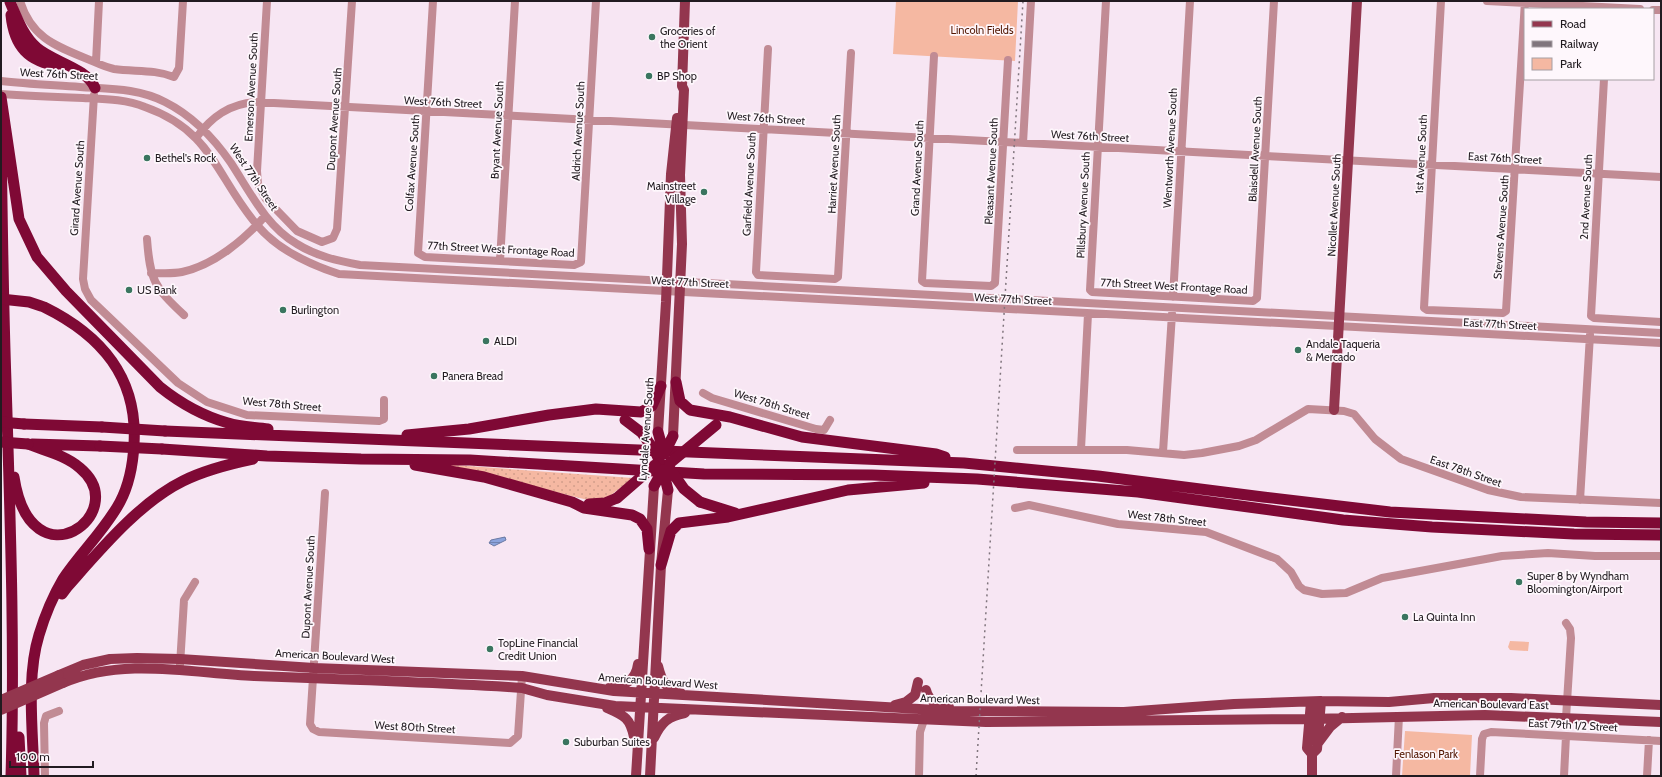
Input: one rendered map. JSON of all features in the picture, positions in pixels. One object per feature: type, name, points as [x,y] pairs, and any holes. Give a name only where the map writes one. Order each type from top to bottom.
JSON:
[{"type":"highway","points":[[13,1],[15,36],[25,52],[41,62],[70,68],[92,80],[94,93]]},
{"type":"highway","points":[[1,98],[19,219],[37,257],[66,291],[150,376],[173,397],[190,407],[229,423],[357,440],[591,447],[964,463],[1098,476],[1320,505],[1390,512],[1586,522],[1661,523]]},
{"type":"highway","points":[[1,129],[13,662],[11,776]]},
{"type":"highway","points":[[1,299],[29,302],[60,312],[88,330],[120,356],[150,376]]},
{"type":"highway","points":[[34,776],[33,670],[39,635],[53,598],[64,579],[105,526],[122,499],[133,464],[135,434],[134,412],[130,399],[122,377],[109,357],[86,332],[42,306]]},
{"type":"highway","points":[[676,382],[680,402],[690,410],[749,422],[802,437],[936,454],[964,463]]},
{"type":"highway","points":[[357,440],[470,429],[549,415],[596,409],[641,412],[652,406],[661,386]]},
{"type":"highway","points":[[6,403],[10,412],[16,488],[24,512],[33,526],[44,532],[60,535],[74,532],[88,521],[94,510],[95,493],[90,481],[84,471],[70,461],[28,444]]},
{"type":"highway","points":[[577,412],[604,414],[626,420],[642,433],[684,490],[700,502],[728,512],[741,513]]},
{"type":"highway","points":[[572,502],[600,504],[617,498],[663,462],[716,425],[730,421],[749,422]]},
{"type":"highway","points":[[1,422],[346,439]]},
{"type":"highway","points":[[658,427],[668,495]]},
{"type":"highway","points":[[654,486],[672,436]]},
{"type":"highway","points":[[1,442],[361,460],[470,460],[704,474],[878,475],[977,479],[1138,492],[1343,520],[1432,527],[1567,533],[1661,535]]},
{"type":"highway","points":[[39,635],[52,610],[68,586],[123,526],[166,491],[199,474],[232,463],[267,456]]},
{"type":"highway","points":[[361,460],[434,468],[484,477],[572,502],[584,508],[632,515],[640,519],[647,529],[649,549]]},
{"type":"highway","points":[[661,565],[674,526],[687,521],[728,516],[848,490],[977,479]]},
{"type":"highway","points":[[13,662],[18,699],[21,776]]},
{"type":"main road","name":"Lyndale Avenue South","points":[[672,436],[674,423],[681,281],[682,231],[678,89],[682,86],[685,1]]},
{"type":"main road","name":"Nicollet Avenue South","points":[[1334,410],[1358,1]]},
{"type":"main road","name":"Lyndale Avenue South","points":[[658,427],[667,280],[671,174],[680,125]]},
{"type":"main road","name":"Lyndale Avenue South","points":[[636,776],[654,486]]},
{"type":"main road","points":[[650,776],[661,565],[668,495]]},
{"type":"main road","points":[[595,689],[625,684],[633,679],[643,647]]},
{"type":"main road","points":[[656,657],[663,681],[670,690],[696,697]]},
{"type":"main road","name":"American Boulevard West","points":[[1,710],[61,679],[83,665],[110,659],[137,658],[180,659],[314,673],[522,688],[547,695],[598,704],[696,711],[1008,722],[1320,718]]},
{"type":"main road","name":"American Boulevard West","points":[[1,700],[61,679],[90,672],[106,670],[180,670],[254,676],[314,673],[522,676],[595,689],[640,693],[970,712],[1124,712],[1321,701]]},
{"type":"main road","points":[[887,707],[906,702],[915,695],[918,682]]},
{"type":"main road","points":[[926,690],[932,702],[970,712]]},
{"type":"main road","points":[[1434,698],[1434,715]]},
{"type":"main road","name":"American Boulevard East","points":[[1321,701],[1389,702],[1434,698],[1511,698],[1661,705]]},
{"type":"main road","points":[[1312,754],[1317,749],[1321,701]]},
{"type":"main road","points":[[1310,702],[1307,748],[1312,754],[1312,776]]},
{"type":"main road","points":[[598,704],[622,715],[630,721],[638,744]]},
{"type":"main road","points":[[1210,707],[1210,720]]},
{"type":"main road","points":[[652,743],[659,727],[667,718],[677,714],[696,711]]},
{"type":"main road","name":"American Boulevard East","points":[[1320,718],[1434,715],[1513,715],[1661,722]]},
{"type":"main road","points":[[1318,742],[1342,717]]},
{"type":"street","points":[[13,1],[34,30],[56,46],[113,68],[161,72],[174,77],[178,68],[183,1]]},
{"type":"street","points":[[96,62],[99,1]]},
{"type":"street","name":"Emerson Avenue South","points":[[268,1],[261,103],[258,184],[266,199],[297,231],[322,242],[333,238]]},
{"type":"street","name":"Dupont Avenue South","points":[[333,238],[337,229],[352,1]]},
{"type":"street","name":"Colfax Avenue South","points":[[420,255],[418,250],[433,1]]},
{"type":"street","name":"Bryant Avenue South","points":[[500,261],[515,1]]},
{"type":"street","name":"Aldrich Avenue South","points":[[581,262],[596,1]]},
{"type":"street","points":[[1023,143],[1031,1]]},
{"type":"street","name":"Pillsbury Avenue South","points":[[1090,290],[1106,1]]},
{"type":"street","name":"Wentworth Avenue South","points":[[1173,297],[1190,1]]},
{"type":"street","name":"Blaisdell Avenue South","points":[[1257,298],[1274,1]]},
{"type":"street","name":"1st Avenue South","points":[[1441,1],[1424,308],[1427,310],[1503,313],[1506,311]]},
{"type":"street","points":[[1487,1],[1629,8]]},
{"type":"street","name":"Stevens Avenue South","points":[[1506,311],[1524,21]]},
{"type":"street","name":"Garfield Avenue South","points":[[768,49],[756,272],[758,275],[835,279],[838,276]]},
{"type":"street","name":"Harriet Avenue South","points":[[838,276],[851,53]]},
{"type":"street","name":"Grand Avenue South","points":[[934,56],[922,281],[925,283],[976,286],[992,286],[995,283]]},
{"type":"street","name":"Pleasant Avenue South","points":[[995,283],[1008,60]]},
{"type":"street","name":"2nd Avenue South","points":[[1604,80],[1591,316],[1594,318],[1661,322]]},
{"type":"street","name":"West 76th Street","points":[[1,81],[94,93],[110,99]]},
{"type":"street","name":"West 76th Street","points":[[1,94],[24,95],[94,93],[115,88]]},
{"type":"street","name":"West 77th Street","points":[[115,88],[144,93],[165,102],[184,113],[203,128],[230,162],[265,216],[296,244],[317,254],[338,261],[360,265],[1339,316]]},
{"type":"street","name":"Girard Avenue South","points":[[85,289],[82,280],[94,93]]},
{"type":"street","name":"West 77th Street","points":[[110,99],[144,106],[176,122],[196,138],[211,155],[243,207],[267,235],[299,259],[339,274],[1338,326]]},
{"type":"street","name":"West 76th Street","points":[[196,138],[214,117],[229,108],[241,104],[261,103],[1348,161]]},
{"type":"street","name":"East 76th Street","points":[[1348,161],[1661,177]]},
{"type":"street","points":[[152,273],[183,271],[203,264],[226,251],[257,225],[265,216]]},
{"type":"street","points":[[146,239],[152,273],[156,285],[162,294],[184,315]]},
{"type":"street","name":"77th Street West Frontage Road","points":[[420,255],[425,257],[574,265],[581,262]]},
{"type":"street","name":"West 78th Street","points":[[85,289],[91,300],[178,383],[197,397],[218,407],[247,415],[379,421],[384,419],[384,400]]},
{"type":"street","name":"77th Street West Frontage Road","points":[[1090,290],[1092,292],[1254,301],[1257,298]]},
{"type":"street","points":[[1163,452],[1172,307]]},
{"type":"street","points":[[1081,449],[1088,314]]},
{"type":"street","name":"East 77th Street","points":[[1339,316],[1661,333]]},
{"type":"street","points":[[1431,331],[1434,325],[1485,327],[1498,325]]},
{"type":"street","name":"East 77th Street","points":[[1338,326],[1661,343]]},
{"type":"street","points":[[1580,500],[1590,330]]},
{"type":"street","name":"West 78th Street","points":[[703,393],[718,400],[816,429],[824,430],[830,420]]},
{"type":"street","points":[[1017,450],[1081,449],[1163,452],[1184,455],[1220,451],[1256,440],[1308,409],[1334,410]]},
{"type":"street","name":"East 78th Street","points":[[1334,410],[1349,411],[1354,414],[1375,439],[1387,450],[1413,464],[1504,495],[1661,503]]},
{"type":"street","name":"Dupont Avenue South","points":[[313,729],[310,724],[325,493]]},
{"type":"street","name":"West 78th Street","points":[[1015,508],[1029,505],[1118,524],[1206,532],[1277,558],[1291,572],[1299,586],[1304,590],[1322,594],[1346,593],[1382,578],[1502,556],[1541,553],[1661,556]]},
{"type":"street","points":[[180,670],[184,600],[195,582]]},
{"type":"street","points":[[1566,623],[1570,629],[1571,638],[1566,718]]},
{"type":"street","points":[[522,676],[522,688]]},
{"type":"street","name":"West 80th Street","points":[[313,729],[319,732],[510,743],[518,736],[522,688]]},
{"type":"street","points":[[46,776],[44,722],[46,716],[59,712]]},
{"type":"street","points":[[1396,776],[1399,716]]},
{"type":"street","points":[[919,776],[921,720]]},
{"type":"street","name":"East 79th 1/2 Street","points":[[1480,776],[1482,739],[1484,734],[1491,732],[1661,741]]},
{"type":"street","points":[[1564,776],[1566,736]]},
{"type":"street","points":[[1647,776],[1649,740]]},
{"type":"green space","name":"Lincoln Fields","points":[[896,1],[1018,1],[1015,61],[893,54]]},
{"type":"green space","points":[[441,464],[633,478],[607,498],[588,500]]},
{"type":"green space","points":[[1510,641],[1529,642],[1528,651],[1510,650],[1508,647]]},
{"type":"green space","name":"Fenlason Park","points":[[1405,731],[1472,735],[1470,776],[1402,776]]},
{"type":"water","points":[[505,537],[506,540],[494,546],[489,543],[491,540]]},
{"type":"railway","points":[[976,776],[1023,1]]},
{"type":"place","name":"Groceries of the Orient","points":[[652,37]]},
{"type":"place","name":"BP Shop","points":[[649,76]]},
{"type":"place","name":"Bethel's Rock","points":[[147,158]]},
{"type":"place","name":"Mainstreet Village","points":[[704,192]]},
{"type":"place","name":"US Bank","points":[[129,290]]},
{"type":"place","name":"Burlington","points":[[283,310]]},
{"type":"place","name":"ALDI","points":[[486,341]]},
{"type":"place","name":"Andale Taqueria & Mercado","points":[[1298,350]]},
{"type":"place","name":"Panera Bread","points":[[434,376]]},
{"type":"place","name":"Super 8 by Wyndham Bloomington/Airport","points":[[1519,582]]},
{"type":"place","name":"La Quinta Inn","points":[[1405,617]]},
{"type":"place","name":"TopLine Financial Credit Union","points":[[490,649]]},
{"type":"place","name":"Suburban Suites","points":[[566,742]]}]
